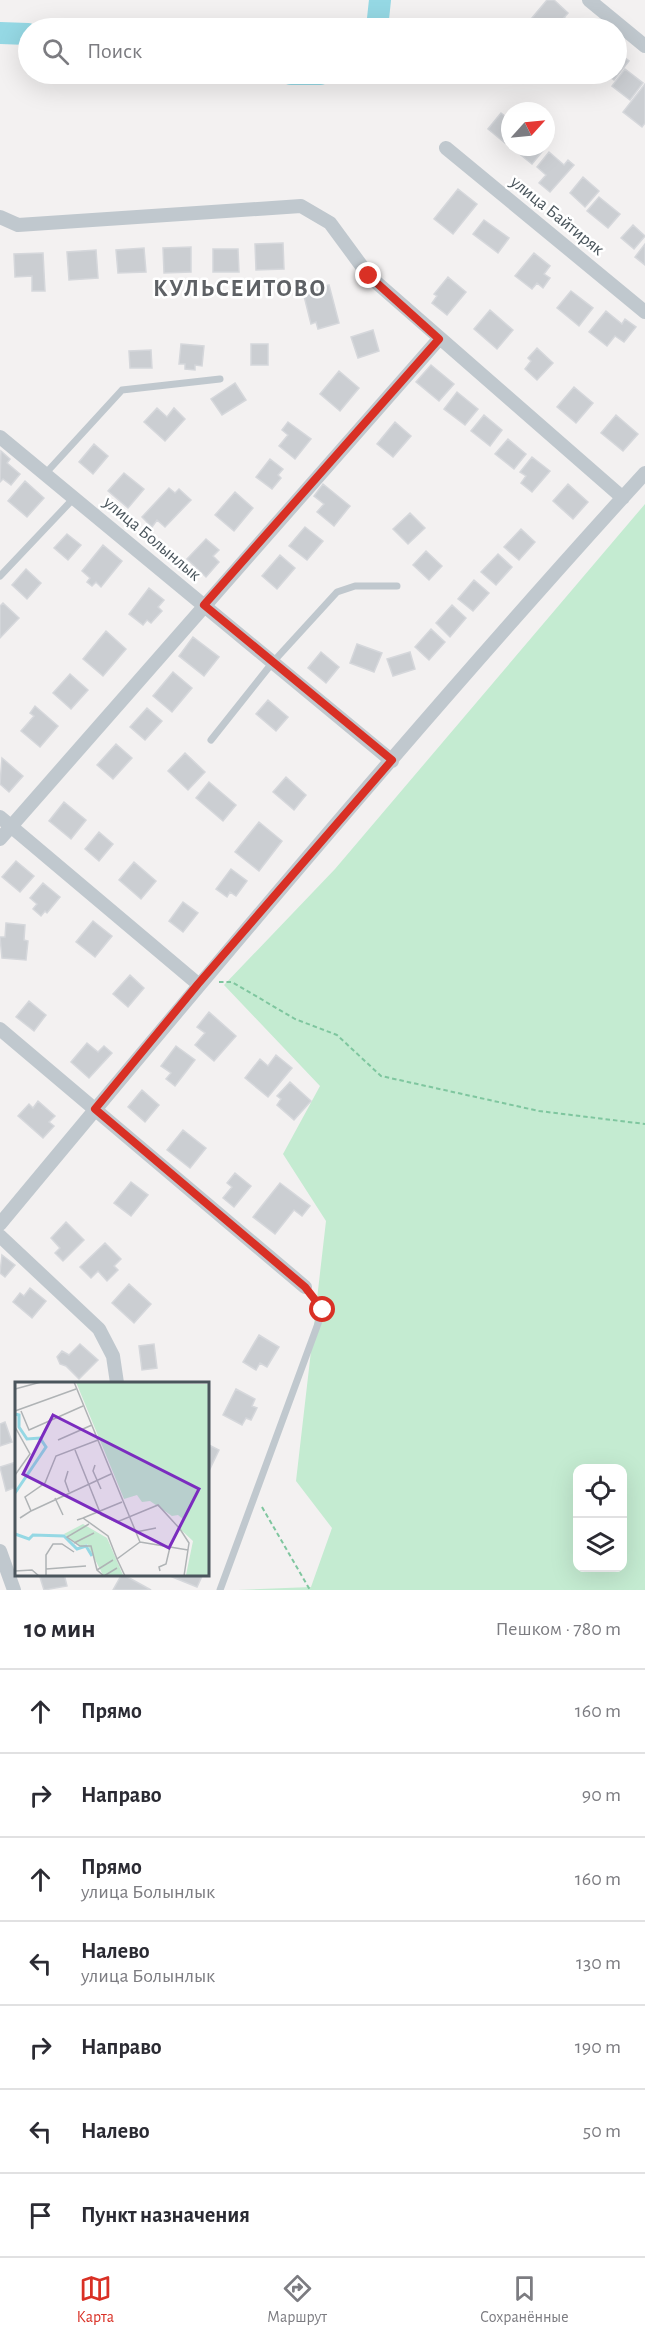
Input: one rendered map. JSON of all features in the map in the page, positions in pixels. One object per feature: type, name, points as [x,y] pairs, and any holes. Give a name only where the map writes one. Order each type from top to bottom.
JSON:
[{"type":"street","points":[[589,0],[611,18]]},
{"type":"street","points":[[627,31],[645,46]]},
{"type":"street","name":"улица Байтиряк","points":[[446,148],[645,312]]},
{"type":"street","points":[[0,218],[18,225],[301,207],[330,223],[369,276],[623,498]]},
{"type":"street","points":[[0,839],[5,821],[204,605],[439,339]]},
{"type":"street","name":"улица Болынлык","points":[[0,437],[392,760]]},
{"type":"street","points":[[0,1224],[198,984],[645,473]]},
{"type":"street","points":[[5,821],[198,984]]},
{"type":"street","points":[[0,1029],[305,1287]]},
{"type":"street","points":[[0,1236],[99,1329],[113,1356],[117,1382]]},
{"type":"street","points":[[0,1551],[12,1567],[14,1590]]},
{"type":"lane","points":[[45,474],[122,390],[220,379]]},
{"type":"lane","points":[[0,576],[74,498]]},
{"type":"lane","points":[[211,740],[273,662],[337,592],[355,586],[397,586]]},
{"type":"lane","points":[[220,1590],[323,1310],[305,1287]]},
{"type":"path","points":[[198,984],[232,982],[295,1019],[337,1035],[381,1076],[539,1111],[645,1124]]},
{"type":"path","points":[[255,1496],[310,1590]]},
{"type":"green space","points":[[645,504],[645,1590],[238,1590],[311,1587],[332,1528],[296,1481],[326,1221],[283,1154],[320,1086],[224,985],[335,869]]},
{"type":"building","points":[[547,0],[554,0],[568,13],[564,18],[532,18]]},
{"type":"building","points":[[627,71],[643,83],[630,100],[612,86],[627,84]]},
{"type":"building","points":[[645,84],[645,123],[642,127],[623,112]]},
{"type":"building","points":[[501,113],[501,140],[488,129]]},
{"type":"building","points":[[522,156],[539,156],[532,164]]},
{"type":"building","points":[[546,156],[554,156],[564,165],[568,160],[574,165],[550,192],[539,183],[546,175],[537,167]]},
{"type":"building","points":[[583,177],[599,191],[585,207],[570,193]]},
{"type":"building","points":[[458,189],[477,204],[453,234],[434,219]]},
{"type":"building","points":[[599,197],[620,214],[608,228],[587,211]]},
{"type":"building","points":[[484,220],[509,238],[498,253],[473,234]]},
{"type":"building","points":[[633,225],[645,236],[634,249],[621,238]]},
{"type":"building","points":[[283,243],[284,269],[256,270],[255,244]]},
{"type":"building","points":[[645,244],[645,265],[635,257]]},
{"type":"building","points":[[191,247],[191,272],[164,273],[163,248]]},
{"type":"building","points":[[144,248],[146,272],[118,273],[116,250]]},
{"type":"building","points":[[213,249],[238,249],[239,272],[213,272]]},
{"type":"building","points":[[96,250],[98,278],[69,280],[67,252]]},
{"type":"building","points":[[43,253],[45,291],[32,291],[32,276],[15,277],[14,254]]},
{"type":"building","points":[[534,253],[550,266],[544,274],[550,278],[543,288],[537,283],[532,289],[515,276]]},
{"type":"building","points":[[448,277],[466,292],[447,315],[432,303],[437,296],[434,294]]},
{"type":"building","points":[[329,285],[339,323],[318,329],[316,322],[311,324],[303,292]]},
{"type":"building","points":[[571,291],[593,308],[579,326],[557,308]]},
{"type":"building","points":[[490,310],[513,330],[497,349],[474,329]]},
{"type":"building","points":[[606,311],[622,324],[625,319],[636,327],[624,342],[615,336],[607,346],[589,332]]},
{"type":"building","points":[[373,330],[379,351],[358,358],[351,337]]},
{"type":"building","points":[[181,344],[204,346],[202,366],[195,365],[195,370],[185,369],[185,364],[179,364]]},
{"type":"building","points":[[251,344],[268,344],[268,365],[251,365]]},
{"type":"building","points":[[537,348],[553,363],[537,380],[525,369],[531,361],[528,358]]},
{"type":"building","points":[[151,350],[152,368],[130,368],[129,351]]},
{"type":"building","points":[[431,365],[454,384],[439,401],[416,382]]},
{"type":"building","points":[[339,371],[359,388],[340,411],[320,394]]},
{"type":"building","points":[[235,383],[246,400],[222,415],[211,399]]},
{"type":"building","points":[[574,387],[593,403],[576,423],[557,407]]},
{"type":"building","points":[[457,392],[478,409],[465,425],[444,409]]},
{"type":"building","points":[[157,408],[167,417],[174,408],[185,419],[165,441],[144,422]]},
{"type":"building","points":[[484,415],[502,430],[490,446],[471,431]]},
{"type":"building","points":[[616,415],[638,434],[623,451],[601,433]]},
{"type":"building","points":[[288,422],[311,439],[295,459],[279,446],[288,435],[282,430]]},
{"type":"building","points":[[395,422],[411,436],[393,457],[377,444]]},
{"type":"building","points":[[508,439],[526,454],[514,469],[495,454]]},
{"type":"building","points":[[94,444],[108,456],[93,474],[79,462]]},
{"type":"building","points":[[1,451],[10,459],[7,463],[20,474],[11,485],[3,479],[0,482]]},
{"type":"building","points":[[532,457],[550,471],[532,492],[521,483],[526,476],[520,472]]},
{"type":"building","points":[[270,459],[283,469],[278,475],[281,478],[272,489],[256,477]]},
{"type":"building","points":[[124,473],[144,489],[128,508],[108,491]]},
{"type":"building","points":[[25,481],[44,498],[27,517],[8,501]]},
{"type":"building","points":[[323,484],[350,506],[334,526],[317,512],[324,504],[314,496]]},
{"type":"building","points":[[568,484],[588,502],[573,519],[553,501]]},
{"type":"building","points":[[169,488],[175,493],[179,489],[191,500],[165,527],[157,520],[152,527],[142,517]]},
{"type":"building","points":[[235,492],[253,508],[234,531],[215,515]]},
{"type":"building","points":[[410,513],[425,528],[408,544],[393,529]]},
{"type":"building","points":[[305,527],[323,541],[307,560],[289,546]]},
{"type":"building","points":[[521,529],[535,542],[519,560],[504,547]]},
{"type":"building","points":[[67,534],[81,545],[68,560],[54,548]]},
{"type":"building","points":[[206,539],[219,550],[213,556],[219,562],[206,577],[187,559]]},
{"type":"building","points":[[103,545],[122,561],[101,587],[96,582],[92,586],[87,582],[90,578],[82,571]]},
{"type":"building","points":[[426,551],[442,566],[429,580],[413,565]]},
{"type":"building","points":[[498,554],[512,567],[496,585],[481,572]]},
{"type":"building","points":[[280,555],[295,568],[277,589],[262,576]]},
{"type":"building","points":[[26,569],[41,583],[27,599],[12,585]]},
{"type":"building","points":[[474,580],[489,593],[473,611],[458,599]]},
{"type":"building","points":[[149,588],[164,600],[158,607],[162,611],[151,623],[147,620],[143,625],[129,614]]},
{"type":"building","points":[[3,603],[19,618],[0,638],[0,606]]},
{"type":"building","points":[[452,605],[466,618],[450,637],[436,623]]},
{"type":"building","points":[[431,629],[445,642],[429,660],[415,647]]},
{"type":"building","points":[[106,631],[126,649],[103,676],[83,659]]},
{"type":"building","points":[[193,637],[219,657],[204,676],[179,656]]},
{"type":"building","points":[[357,644],[382,653],[374,672],[350,663]]},
{"type":"building","points":[[321,652],[339,667],[326,683],[308,668]]},
{"type":"building","points":[[410,652],[415,669],[393,676],[387,659]]},
{"type":"building","points":[[173,672],[192,688],[172,712],[153,696]]},
{"type":"building","points":[[70,674],[88,690],[71,709],[53,693]]},
{"type":"building","points":[[268,700],[288,717],[276,731],[256,714]]},
{"type":"building","points":[[35,706],[58,726],[40,747],[21,731],[34,716],[30,713]]},
{"type":"building","points":[[147,708],[162,721],[145,740],[130,727]]},
{"type":"building","points":[[116,744],[132,758],[113,779],[97,765]]},
{"type":"building","points":[[185,753],[205,772],[188,790],[168,771]]},
{"type":"building","points":[[2,758],[23,776],[9,792],[0,784]]},
{"type":"building","points":[[286,777],[306,795],[294,810],[273,792]]},
{"type":"building","points":[[209,782],[236,805],[223,821],[196,798]]},
{"type":"building","points":[[64,802],[86,820],[71,839],[49,821]]},
{"type":"building","points":[[259,822],[282,841],[259,871],[235,852]]},
{"type":"building","points":[[99,832],[113,844],[99,861],[85,849]]},
{"type":"building","points":[[16,861],[34,876],[20,892],[2,877]]},
{"type":"building","points":[[134,862],[156,881],[141,899],[119,880]]},
{"type":"building","points":[[231,869],[247,881],[236,896],[230,892],[227,897],[216,889]]},
{"type":"building","points":[[43,883],[60,897],[47,913],[45,911],[41,916],[33,909],[37,904],[30,898]]},
{"type":"building","points":[[183,902],[198,913],[183,932],[169,921]]},
{"type":"building","points":[[93,921],[112,936],[95,957],[76,942]]},
{"type":"building","points":[[6,923],[25,925],[24,940],[28,941],[26,960],[2,958],[0,937],[5,937]]},
{"type":"building","points":[[130,975],[144,988],[128,1007],[113,994]]},
{"type":"building","points":[[29,1001],[46,1015],[34,1031],[16,1017]]},
{"type":"building","points":[[209,1012],[236,1036],[214,1061],[195,1045],[205,1033],[197,1027]]},
{"type":"building","points":[[87,1043],[98,1052],[104,1046],[112,1053],[89,1078],[71,1062]]},
{"type":"building","points":[[176,1046],[195,1060],[175,1086],[166,1079],[171,1073],[161,1066]]},
{"type":"building","points":[[276,1055],[292,1068],[268,1097],[245,1078],[260,1059],[268,1066]]},
{"type":"building","points":[[290,1082],[311,1101],[294,1120],[277,1105],[281,1099],[277,1096]]},
{"type":"building","points":[[142,1090],[159,1105],[145,1122],[128,1107]]},
{"type":"building","points":[[38,1101],[55,1116],[49,1122],[54,1126],[43,1138],[18,1116],[29,1104],[33,1108]]},
{"type":"building","points":[[183,1130],[206,1148],[190,1168],[167,1150]]},
{"type":"building","points":[[235,1173],[251,1186],[234,1207],[223,1198],[232,1187],[227,1183]]},
{"type":"building","points":[[131,1182],[148,1195],[131,1216],[114,1203]]},
{"type":"building","points":[[280,1183],[310,1206],[302,1216],[294,1210],[275,1234],[253,1217]]},
{"type":"building","points":[[66,1222],[84,1240],[63,1261],[55,1253],[60,1248],[51,1238]]},
{"type":"building","points":[[105,1243],[121,1259],[114,1266],[118,1270],[107,1281],[98,1271],[91,1278],[80,1267]]},
{"type":"building","points":[[2,1255],[15,1265],[5,1277],[0,1273]]},
{"type":"building","points":[[129,1284],[151,1304],[134,1323],[112,1303]]},
{"type":"building","points":[[30,1288],[46,1301],[32,1318],[13,1302],[20,1293],[24,1296]]},
{"type":"building","points":[[259,1335],[279,1347],[267,1367],[260,1363],[256,1370],[243,1362]]},
{"type":"building","points":[[80,1344],[98,1360],[79,1379],[66,1366],[60,1364],[57,1357],[62,1351],[69,1355]]},
{"type":"building","points":[[154,1344],[157,1368],[142,1370],[139,1346]]},
{"type":"building","points":[[236,1389],[255,1399],[252,1406],[257,1408],[251,1420],[246,1418],[242,1425],[223,1415]]},
{"type":"building","points":[[5,1422],[12,1442],[0,1446],[0,1424]]},
{"type":"building","points":[[208,1444],[219,1450],[208,1473]]},
{"type":"building","points":[[15,1462],[15,1487],[6,1491],[0,1467]]},
{"type":"building","points":[[39,1575],[64,1575],[67,1586],[44,1590]]},
{"type":"building","points":[[121,1575],[124,1575],[151,1590],[113,1590]]},
{"type":"building","points":[[167,1575],[203,1575],[197,1587]]},
{"type":"waterway","points":[[378,18],[380,0]]},
{"type":"waterway","points":[[0,33],[18,34]]},
{"type":"district","name":"КУЛЬСЕИТОВО","points":[[240,289]]},
{"type":"route","points":[[323,1310],[305,1287],[95,1109],[198,984],[392,760],[204,605],[439,339],[369,276]]}]
